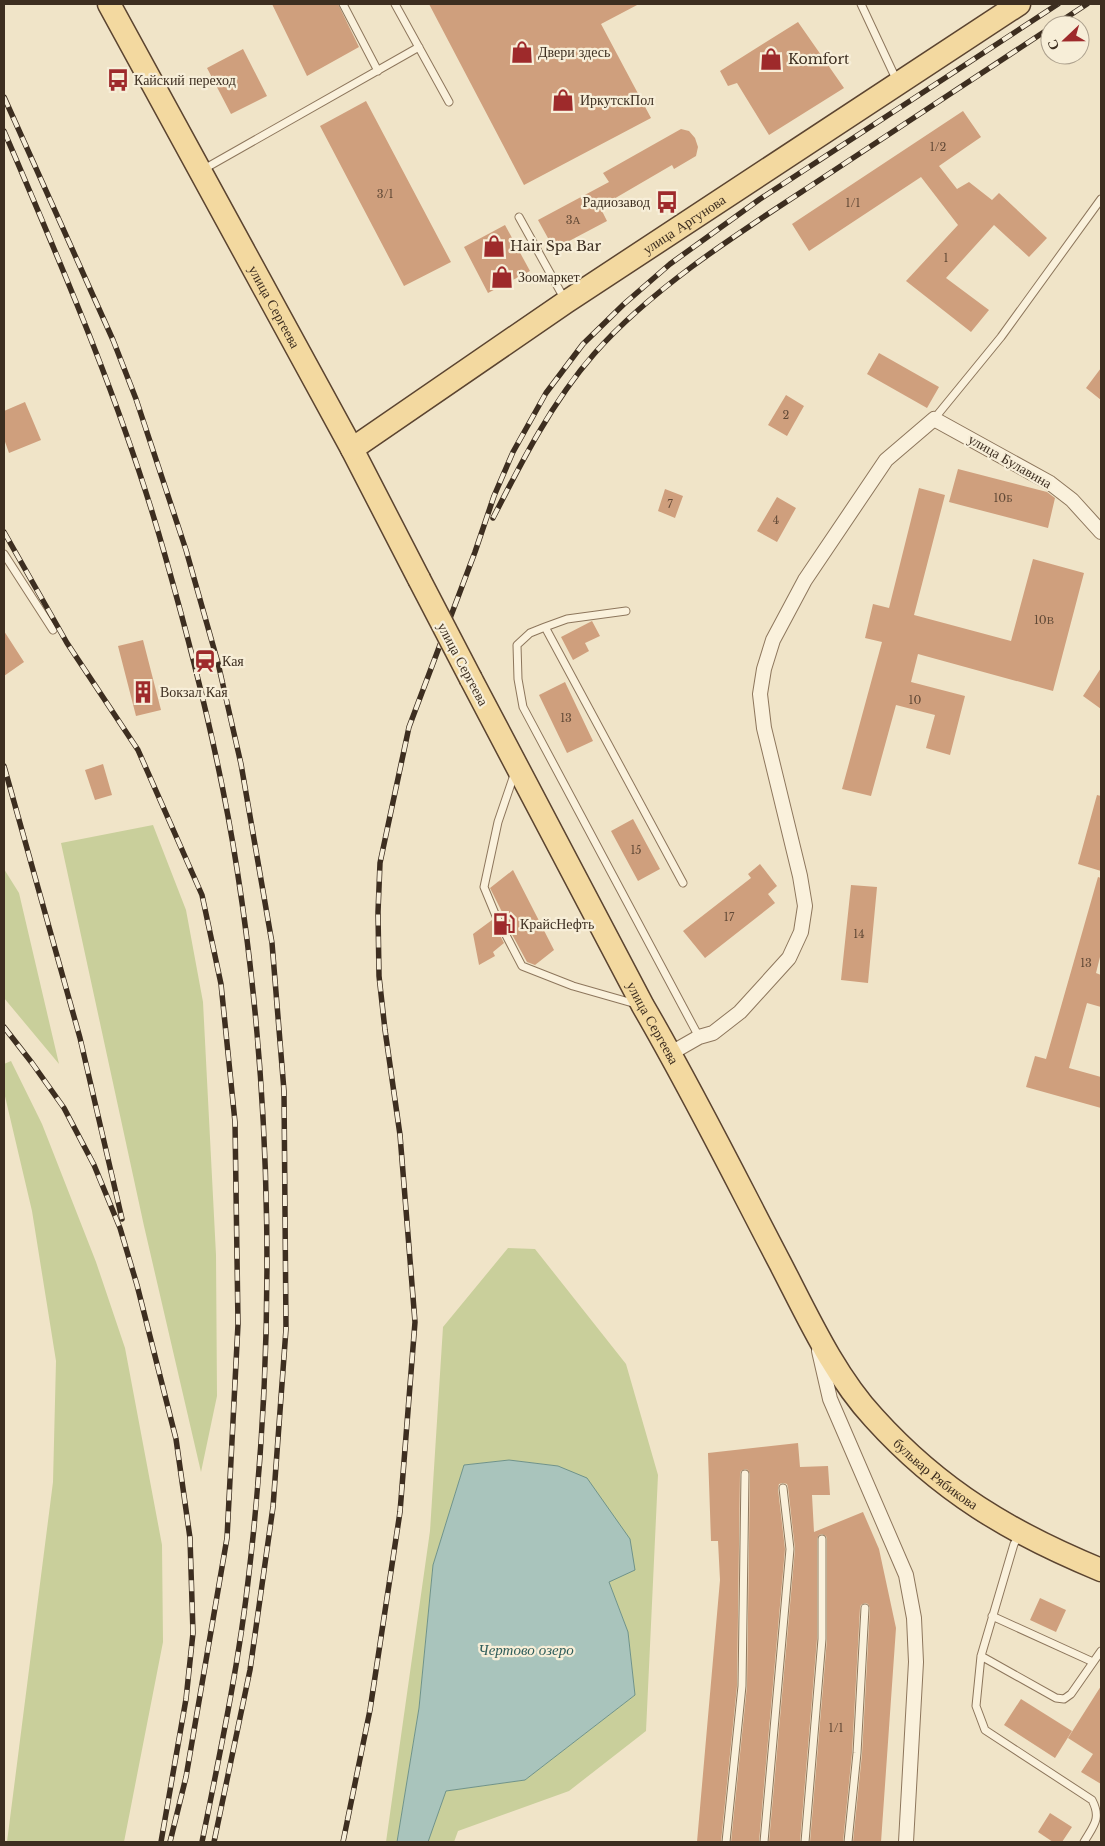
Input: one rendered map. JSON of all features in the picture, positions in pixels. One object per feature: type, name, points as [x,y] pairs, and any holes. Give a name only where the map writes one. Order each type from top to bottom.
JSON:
[{"type":"main road","name":"улица Сергеева","points":[[109,4],[199,172],[352,449],[517,767],[643,1006],[671,1054],[814,1327]]},
{"type":"main road","name":"улица Аргунова","points":[[352,449],[566,302],[1019,4]]},
{"type":"main road","name":"бульвар Рябикова","points":[[814,1327],[846,1383],[873,1417],[900,1445],[960,1496],[1020,1533],[1055,1551],[1101,1570]]},
{"type":"street","name":"улица Булавина","points":[[934,419],[1050,482],[1072,500],[1101,532]]},
{"type":"street","points":[[671,1054],[699,1037],[713,1033],[740,1012],[789,958],[801,932],[805,906],[800,876],[764,728],[760,694],[764,669],[773,640],[805,580],[886,460],[934,419]]},
{"type":"street","points":[[814,1327],[830,1398],[906,1575],[914,1618],[916,1662],[906,1842]]},
{"type":"lane","points":[[343,4],[378,71]]},
{"type":"lane","points":[[396,4],[448,102]]},
{"type":"lane","points":[[861,4],[898,84]]},
{"type":"lane","points":[[199,172],[419,47]]},
{"type":"lane","points":[[934,419],[1001,337],[1101,199]]},
{"type":"lane","points":[[519,217],[566,302]]},
{"type":"lane","points":[[4,554],[53,630]]},
{"type":"lane","points":[[626,611],[567,620],[530,633],[517,645],[518,680],[523,706],[699,1037]]},
{"type":"lane","points":[[545,627],[683,882]]},
{"type":"lane","points":[[517,767],[498,822],[484,887],[496,916],[522,966],[573,986],[643,1006]]},
{"type":"lane","points":[[726,1842],[742,1686],[745,1474]]},
{"type":"lane","points":[[764,1842],[790,1549],[783,1488]]},
{"type":"lane","points":[[1020,1533],[1014,1544],[980,1656],[976,1706],[984,1730],[1092,1800],[1097,1810],[1096,1820],[1084,1842]]},
{"type":"lane","points":[[805,1842],[822,1639],[822,1539]]},
{"type":"lane","points":[[848,1842],[857,1753],[865,1608]]},
{"type":"lane","points":[[992,1616],[1093,1662]]},
{"type":"lane","points":[[980,1656],[1056,1698],[1064,1698],[1071,1694],[1101,1651]]},
{"type":"green space","points":[[153,825],[186,910],[203,1002],[216,1255],[217,1396],[201,1472],[144,1226],[61,843]]},
{"type":"green space","points":[[4,869],[19,893],[59,1064],[4,998]]},
{"type":"green space","points":[[11,1061],[42,1124],[96,1262],[125,1348],[162,1545],[163,1642],[124,1842],[7,1842],[53,1482],[56,1361],[32,1211],[4,1092],[4,1064]]},
{"type":"green space","points":[[508,1248],[535,1249],[626,1364],[658,1475],[646,1731],[569,1791],[458,1831],[454,1842],[428,1842],[446,1791],[525,1780],[635,1695],[628,1632],[609,1582],[558,1466],[509,1460],[464,1465],[433,1565],[419,1708],[397,1842],[386,1842],[430,1531],[443,1327]]},
{"type":"water","name":"Чертово озеро","points":[[509,1460],[558,1466],[587,1478],[630,1539],[635,1570],[609,1582],[628,1632],[635,1695],[525,1780],[446,1791],[428,1842],[397,1842],[419,1708],[433,1565],[464,1465]]},
{"type":"building","points":[[272,4],[338,4],[359,47],[307,76]]},
{"type":"building","points":[[429,4],[639,4],[601,24],[651,118],[524,185]]},
{"type":"building","points":[[798,22],[844,88],[769,135],[737,83],[728,86],[720,71]]},
{"type":"building","points":[[243,49],[267,96],[231,114],[207,68]]},
{"type":"building","points":[[366,101],[451,262],[404,286],[320,126]]},
{"type":"building","points":[[963,111],[981,137],[939,166],[957,189],[969,182],[992,200],[999,193],[1047,238],[1029,257],[994,225],[946,278],[989,310],[971,332],[906,281],[958,225],[921,177],[809,251],[792,224]]},
{"type":"building","points":[[681,129],[689,131],[695,138],[698,147],[696,156],[674,169],[672,165],[600,207],[607,221],[554,249],[538,220],[609,182],[603,173]]},
{"type":"building","points":[[505,225],[530,271],[488,293],[464,247]]},
{"type":"building","points":[[879,353],[939,387],[927,408],[867,374]]},
{"type":"building","points":[[1101,368],[1101,400],[1086,388]]},
{"type":"building","points":[[786,395],[804,406],[787,436],[768,425]]},
{"type":"building","points":[[25,402],[41,440],[9,453],[4,439],[4,411]]},
{"type":"building","points":[[958,469],[1047,492],[1055,498],[1048,528],[949,502]]},
{"type":"building","points":[[919,488],[945,495],[914,615],[1011,641],[1033,559],[1084,573],[1053,691],[918,654],[911,682],[965,696],[950,755],[926,748],[935,715],[896,705],[871,796],[842,789],[882,642],[865,638],[873,604],[889,608]]},
{"type":"building","points":[[665,489],[683,496],[675,518],[658,511]]},
{"type":"building","points":[[777,497],[796,508],[777,542],[757,531]]},
{"type":"building","points":[[592,621],[600,636],[585,643],[589,651],[573,660],[561,637]]},
{"type":"building","points":[[4,631],[24,662],[4,676]]},
{"type":"building","name":"Вокзал Кая","points":[[143,640],[161,710],[136,716],[118,646]]},
{"type":"building","points":[[1101,668],[1101,709],[1083,696]]},
{"type":"building","points":[[565,682],[593,741],[567,753],[539,695]]},
{"type":"building","points":[[103,764],[112,795],[95,800],[85,770]]},
{"type":"building","points":[[1097,795],[1101,796],[1101,871],[1078,864]]},
{"type":"building","points":[[633,819],[660,869],[638,881],[611,831]]},
{"type":"building","points":[[760,864],[777,886],[768,894],[775,903],[705,958],[683,931],[751,878],[748,874]]},
{"type":"building","points":[[513,870],[554,950],[535,965],[527,962],[501,914],[502,912],[490,888]]},
{"type":"building","points":[[1098,877],[1101,878],[1101,953],[1096,973],[1101,975],[1101,1007],[1087,1003],[1069,1068],[1101,1077],[1101,1108],[1026,1087],[1035,1056],[1046,1059]]},
{"type":"building","points":[[851,885],[877,887],[868,983],[841,980]]},
{"type":"building","points":[[492,920],[504,943],[493,952],[495,956],[479,965],[473,934]]},
{"type":"building","points":[[798,1443],[800,1467],[828,1466],[830,1495],[812,1495],[814,1532],[863,1512],[879,1549],[896,1628],[881,1842],[853,1842],[862,1754],[870,1608],[865,1603],[860,1608],[852,1753],[843,1842],[810,1842],[827,1639],[827,1539],[822,1534],[817,1539],[817,1639],[800,1842],[769,1842],[795,1549],[788,1487],[787,1484],[783,1483],[779,1484],[778,1489],[785,1549],[759,1842],[731,1842],[747,1686],[750,1474],[745,1469],[740,1474],[737,1686],[721,1842],[697,1842],[720,1580],[718,1541],[711,1541],[708,1453]]},
{"type":"building","points":[[1040,1598],[1066,1610],[1056,1632],[1030,1620]]},
{"type":"building","points":[[1101,1686],[1101,1784],[1081,1772],[1093,1754],[1068,1738]]},
{"type":"building","points":[[1021,1699],[1072,1731],[1055,1758],[1004,1725]]},
{"type":"building","points":[[1050,1813],[1072,1827],[1062,1842],[1053,1842],[1038,1832]]},
{"type":"railway","points":[[343,1842],[370,1710],[400,1512],[415,1322],[400,1135],[379,976],[378,912],[380,863],[409,727],[475,552],[494,496],[513,452],[546,393],[583,344],[624,304],[670,264],[760,199],[1058,4]]},
{"type":"railway","points":[[1070,15],[1087,4]]},
{"type":"railway","points":[[493,518],[551,412],[579,372],[617,330],[642,307],[724,243],[1040,35]]},
{"type":"railway","points":[[4,97],[113,340],[136,399],[186,550],[218,663],[241,764],[272,943],[284,1091],[286,1329],[273,1507],[250,1670],[214,1842]]},
{"type":"railway","points":[[4,131],[92,342],[113,396],[150,504],[187,636],[215,752],[231,830],[249,956],[258,1043],[264,1132],[267,1221],[267,1310],[264,1398],[258,1486],[245,1607],[202,1842]]},
{"type":"railway","points":[[4,532],[67,643],[138,750],[202,895],[221,984],[235,1122],[238,1324],[227,1538],[186,1777],[170,1842]]},
{"type":"railway","points":[[4,766],[80,1038],[122,1219]]},
{"type":"railway","points":[[4,1027],[64,1108],[94,1165],[120,1228],[137,1285],[176,1439],[190,1538],[193,1633],[186,1699],[161,1842]]},
{"type":"place","name":"Двери здесь","points":[[522,52]]},
{"type":"place","name":"Komfort","points":[[771,59]]},
{"type":"place","name":"Кайский переход","points":[[118,80]]},
{"type":"place","name":"ИркутскПол","points":[[563,100]]},
{"type":"place","name":"Радиозавод","points":[[667,202]]},
{"type":"place","name":"Hair Spa Bar","points":[[494,246]]},
{"type":"place","name":"Зоомаркет","points":[[502,277]]},
{"type":"place","name":"Кая","points":[[205,661]]},
{"type":"place","name":"Вокзал Кая","points":[[143,692]]},
{"type":"place","name":"КрайсНефть","points":[[504,924]]}]
